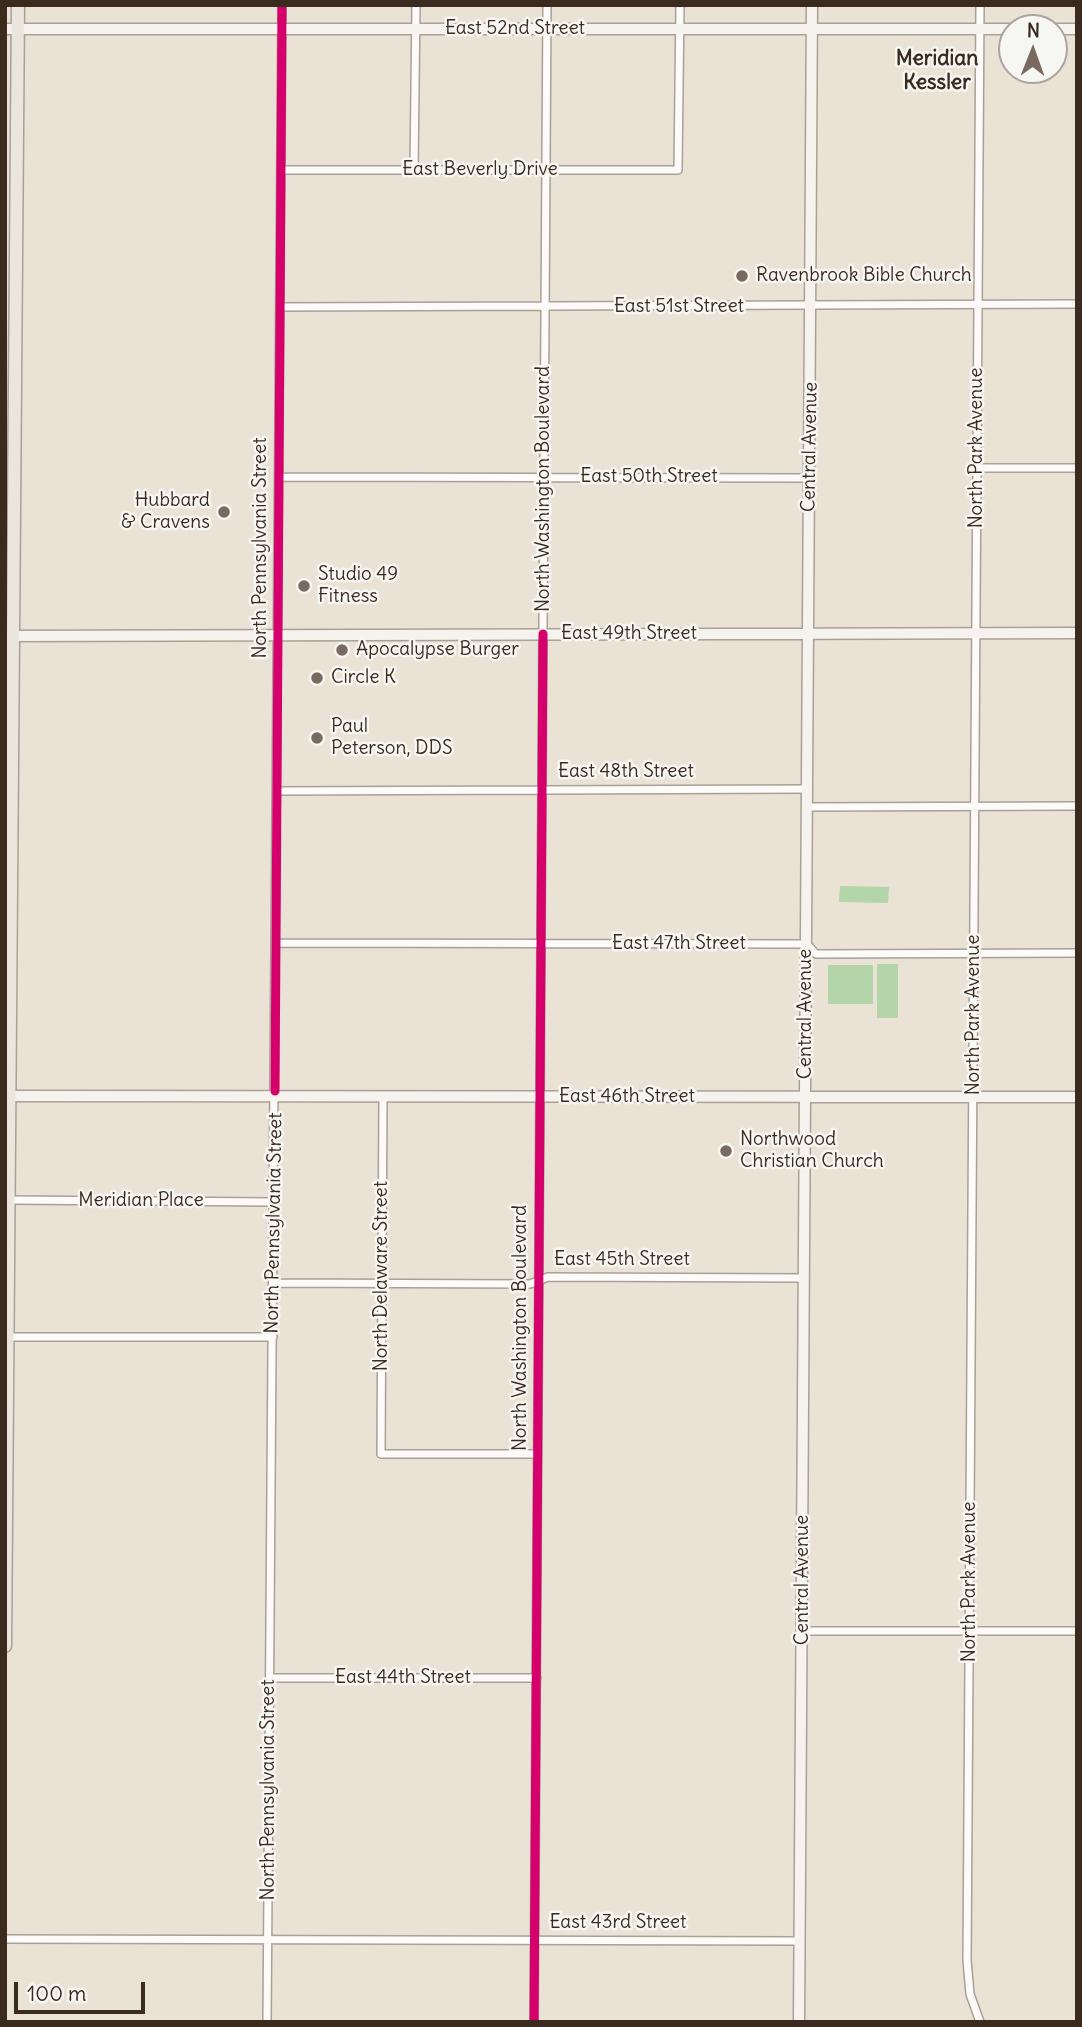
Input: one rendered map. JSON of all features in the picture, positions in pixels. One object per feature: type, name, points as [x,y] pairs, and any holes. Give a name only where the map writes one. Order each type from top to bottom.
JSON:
[{"type":"main road","points":[[5,1646],[12,29],[18,5]]},
{"type":"main road","name":"Central Avenue","points":[[799,2022],[812,5]]},
{"type":"main road","name":"East 52nd Street","points":[[12,29],[998,29]]},
{"type":"main road","name":"East 49th Street","points":[[9,636],[1077,633]]},
{"type":"main road","name":"East 46th Street","points":[[8,1096],[1077,1097]]},
{"type":"street","name":"North Pennsylvania Street","points":[[267,2022],[282,5]]},
{"type":"street","points":[[414,170],[415,5]]},
{"type":"street","name":"North Washington Boulevard","points":[[534,2022],[547,5]]},
{"type":"street","points":[[680,5],[680,29]]},
{"type":"street","name":"North Park Avenue","points":[[976,2019],[970,1994],[967,1960],[980,5]]},
{"type":"street","name":"East Beverly Drive","points":[[281,170],[678,170],[680,29]]},
{"type":"street","name":"East 51st Street","points":[[280,307],[1077,304]]},
{"type":"street","points":[[977,468],[1077,468]]},
{"type":"street","name":"East 50th Street","points":[[279,477],[809,478]]},
{"type":"street","name":"East 48th Street","points":[[277,791],[807,789]]},
{"type":"street","points":[[807,807],[1077,806]]},
{"type":"street","name":"East 47th Street","points":[[276,943],[807,944],[816,954],[1077,953]]},
{"type":"street","name":"North Delaware Street","points":[[383,1097],[381,1454],[538,1454]]},
{"type":"street","name":"Meridian Place","points":[[9,1200],[274,1202]]},
{"type":"street","name":"East 45th Street","points":[[273,1283],[530,1283],[548,1277],[804,1278]]},
{"type":"street","points":[[8,1337],[273,1337]]},
{"type":"street","points":[[803,1631],[1077,1631]]},
{"type":"street","name":"East 44th Street","points":[[270,1678],[537,1678]]},
{"type":"street","name":"East 43rd Street","points":[[5,1939],[799,1941]]},
{"type":"green space","points":[[840,886],[889,887],[888,903],[839,902]]},
{"type":"green space","points":[[877,964],[898,964],[898,1018],[877,1018]]},
{"type":"green space","points":[[828,965],[873,965],[873,1004],[828,1004]]},
{"type":"cycle path","points":[[275,1091],[282,5]]},
{"type":"cycle path","points":[[534,2022],[543,634]]},
{"type":"place","name":"Ravenbrook Bible Church","points":[[742,276]]},
{"type":"place","name":"Hubbard & Cravens","points":[[224,512]]},
{"type":"place","name":"Studio 49 Fitness","points":[[304,586]]},
{"type":"place","name":"Apocalypse Burger","points":[[342,650]]},
{"type":"place","name":"Circle K","points":[[317,678]]},
{"type":"place","name":"Paul Peterson, DDS","points":[[317,738]]},
{"type":"place","name":"Northwood Christian Church","points":[[726,1151]]},
{"type":"district","name":"Meridian Kessler","points":[[937,71]]}]
